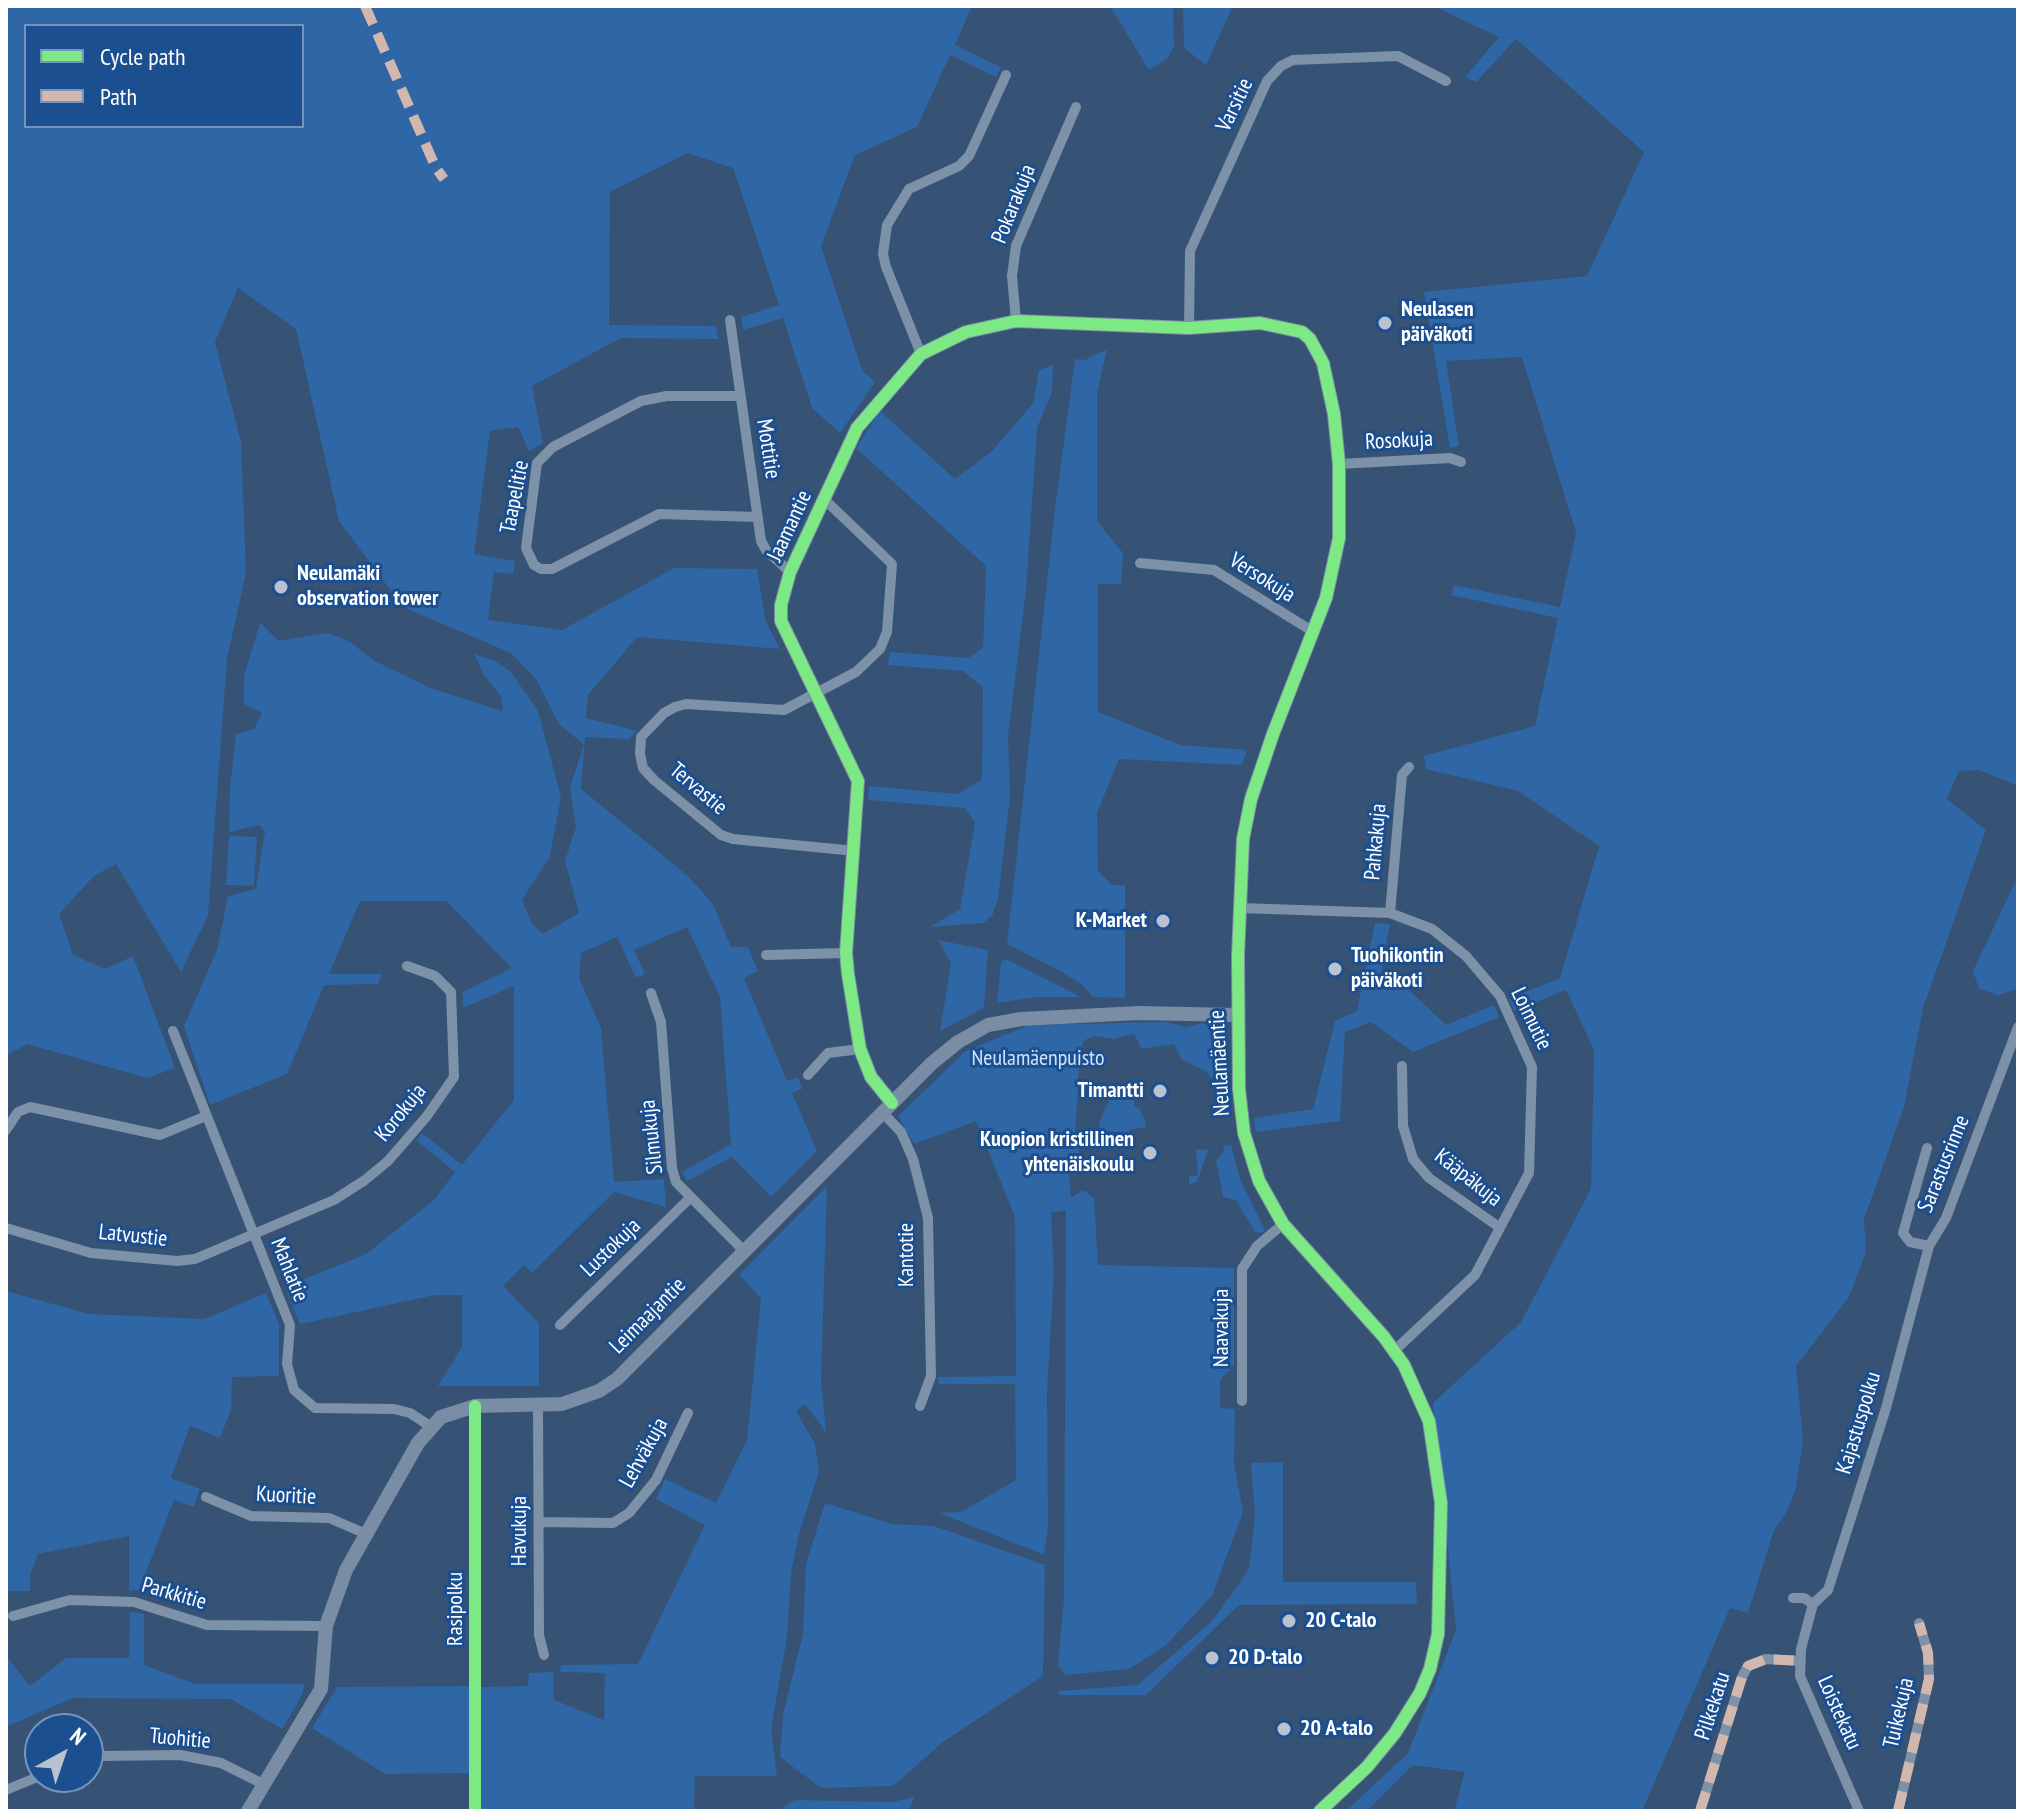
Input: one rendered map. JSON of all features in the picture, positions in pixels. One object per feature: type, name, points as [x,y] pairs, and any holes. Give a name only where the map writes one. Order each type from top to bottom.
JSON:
[{"type":"street","name":"Varsitie","points":[[1189,328],[1190,251],[1267,81],[1281,66],[1293,60],[1398,56],[1446,81]]},
{"type":"street","points":[[921,354],[886,267],[883,254],[887,225],[909,189],[959,166],[969,156],[1006,75]]},
{"type":"street","name":"Pokarakuja","points":[[1016,321],[1012,276],[1016,246],[1076,107]]},
{"type":"street","name":"Mottitie","points":[[730,320],[758,517],[766,550],[790,572]]},
{"type":"street","name":"Jaamantie","points":[[888,1108],[860,1049],[846,953],[858,781],[781,621],[781,605],[790,572],[857,428],[921,354],[966,332],[1016,321],[1189,328],[1260,323],[1302,332]]},
{"type":"street","name":"Neulamäentie","points":[[1302,332],[1310,339],[1323,363],[1339,464],[1336,565],[1251,799],[1243,839],[1237,1015],[1244,1133],[1259,1181],[1283,1224],[1395,1350],[1429,1421],[1437,1457],[1441,1503],[1438,1634],[1430,1669],[1406,1717],[1367,1767],[1320,1811]]},
{"type":"street","name":"Taapelitie","points":[[739,396],[667,396],[641,401],[553,447],[537,463],[526,548],[534,565],[552,569],[659,514],[758,517]]},
{"type":"street","name":"Rosokuja","points":[[1339,464],[1450,458],[1461,462]]},
{"type":"street","points":[[816,692],[856,672],[880,649],[887,632],[893,573],[892,564],[882,550],[824,499]]},
{"type":"street","name":"Versokuja","points":[[1140,563],[1214,570],[1312,631]]},
{"type":"street","name":"Tervastie","points":[[816,692],[784,710],[686,704],[675,707],[664,713],[641,737],[643,768],[709,827],[733,839],[855,851]]},
{"type":"street","name":"Pahkakuja","points":[[1390,913],[1406,771]]},
{"type":"street","name":"Loimutie","points":[[1239,908],[1390,913],[1432,929],[1466,956],[1500,996],[1532,1067],[1529,1173],[1475,1275],[1395,1350]]},
{"type":"street","points":[[766,955],[846,953]]},
{"type":"street","name":"Korokuja","points":[[254,1235],[334,1200],[365,1180],[388,1161],[427,1116],[454,1077],[451,992],[435,976],[407,966]]},
{"type":"street","name":"Silmukuja","points":[[651,993],[661,1022],[672,1168],[676,1182],[744,1251]]},
{"type":"street","name":"Leimaajantie","points":[[430,1426],[460,1408],[538,1405],[578,1399],[617,1379],[949,1049],[988,1025],[1021,1019],[1138,1013],[1237,1015]]},
{"type":"street","name":"Sarastusrinne","points":[[1927,1148],[1903,1233],[1910,1242],[1929,1246],[1946,1218],[2018,1027]]},
{"type":"street","name":"Mahlatie","points":[[173,1031],[290,1325],[289,1375],[300,1399],[315,1408],[410,1413],[430,1426]]},
{"type":"street","points":[[808,1075],[828,1053],[860,1049]]},
{"type":"street","name":"Kääpäkuja","points":[[1402,1066],[1403,1126],[1413,1159],[1429,1178],[1499,1227]]},
{"type":"street","points":[[6,1130],[18,1112],[30,1107],[160,1135],[206,1116]]},
{"type":"street","name":"Kantotie","points":[[888,1108],[913,1159],[928,1218],[931,1376],[920,1406]]},
{"type":"street","name":"Lustokuja","points":[[560,1325],[690,1198]]},
{"type":"street","name":"Naavakuja","points":[[1242,1401],[1242,1269],[1257,1246],[1283,1224]]},
{"type":"street","name":"Latvustie","points":[[6,1228],[91,1253],[177,1261],[195,1259],[254,1235]]},
{"type":"street","name":"Kajastuspolku","points":[[1813,1604],[1828,1590],[1886,1408],[1929,1246]]},
{"type":"street","name":"Havukuja","points":[[538,1405],[539,1635],[544,1655]]},
{"type":"street","name":"Lehväkuja","points":[[540,1522],[613,1523],[629,1513],[656,1480],[688,1413]]},
{"type":"street","points":[[248,1811],[321,1689],[326,1626],[334,1597],[364,1533],[430,1426]]},
{"type":"street","name":"Kuoritie","points":[[206,1497],[251,1516],[329,1518],[364,1533]]},
{"type":"street","points":[[1793,1598],[1804,1598],[1813,1604]]},
{"type":"street","name":"Parkkitie","points":[[13,1616],[70,1600],[134,1602],[207,1625],[326,1626]]},
{"type":"street","name":"Loistekatu","points":[[1813,1604],[1800,1676],[1859,1811]]},
{"type":"street","name":"Tuikekuja","points":[[1898,1811],[1929,1679],[1928,1653],[1919,1623]]},
{"type":"street","name":"Pilkekatu","points":[[1700,1811],[1748,1666],[1766,1659],[1801,1661]]},
{"type":"street","name":"Tuohitie","points":[[104,1756],[180,1755],[221,1763],[263,1784]]},
{"type":"green space","points":[[6,6],[972,6],[955,45],[1001,67],[996,77],[950,55],[917,127],[855,155],[821,246],[862,370],[875,382],[840,433],[812,408],[783,318],[743,330],[741,317],[779,305],[733,168],[688,153],[610,192],[609,325],[716,326],[718,339],[621,338],[532,386],[543,443],[529,451],[518,427],[490,431],[474,554],[515,561],[513,574],[494,572],[488,620],[562,630],[674,568],[757,569],[766,622],[780,649],[637,637],[588,695],[586,718],[637,731],[629,739],[585,737],[581,789],[688,876],[713,904],[731,947],[748,947],[758,971],[744,978],[787,1081],[798,1077],[802,1089],[792,1093],[817,1151],[771,1197],[732,1157],[687,1181],[682,1172],[731,1144],[720,997],[687,927],[634,950],[645,974],[636,978],[617,937],[581,953],[579,978],[601,1028],[614,1182],[664,1179],[666,1207],[614,1192],[532,1273],[524,1265],[503,1286],[539,1323],[539,1386],[438,1386],[462,1347],[462,1295],[435,1295],[300,1324],[285,1287],[366,1254],[434,1200],[455,1172],[416,1140],[422,1133],[462,1165],[514,1100],[514,986],[463,1008],[463,992],[512,968],[446,901],[360,901],[329,974],[382,974],[378,984],[324,985],[287,1074],[210,1105],[184,1026],[217,950],[228,896],[256,889],[265,832],[260,825],[229,832],[236,734],[254,729],[262,713],[244,704],[244,676],[260,623],[279,641],[327,633],[347,640],[375,661],[430,688],[503,711],[501,696],[484,675],[474,654],[495,661],[511,672],[538,711],[561,797],[550,856],[522,900],[532,924],[543,934],[579,913],[565,861],[576,827],[570,787],[584,745],[559,724],[536,679],[511,653],[403,607],[339,521],[296,329],[238,288],[215,342],[241,442],[246,573],[227,659],[208,915],[181,972],[116,864],[94,876],[59,914],[73,955],[105,969],[133,956],[175,1068],[147,1078],[27,1044],[6,1056]]},
{"type":"green space","points":[[1110,6],[1173,6],[1174,47],[1167,59],[1149,70]]},
{"type":"green space","points":[[1183,6],[1233,6],[1206,65],[1184,48]]},
{"type":"green space","points":[[1433,6],[2018,6],[2018,786],[1979,770],[1959,771],[1947,799],[1986,830],[1923,1008],[1904,1107],[1864,1219],[1866,1252],[1849,1297],[1796,1366],[1803,1440],[1796,1488],[1787,1511],[1774,1530],[1748,1613],[1730,1608],[1642,1811],[1454,1811],[1465,1772],[1413,1765],[1367,1811],[1346,1811],[1408,1753],[1456,1630],[1433,1403],[1521,1322],[1591,1189],[1594,1050],[1566,990],[1514,1011],[1509,999],[1560,978],[1599,846],[1518,791],[1426,769],[1424,756],[1535,726],[1558,618],[1451,595],[1454,585],[1560,607],[1576,533],[1522,357],[1446,361],[1459,446],[1450,448],[1424,292],[1587,276],[1644,152],[1516,39],[1476,82],[1465,77],[1499,37]]},
{"type":"green space","points":[[1107,349],[1097,393],[1097,521],[1123,553],[1121,584],[1098,584],[1098,712],[1180,745],[1247,750],[1242,765],[1119,759],[1097,813],[1098,871],[1112,885],[1125,885],[1125,998],[1093,997],[1083,985],[1007,944],[1055,509],[1075,359],[1085,360]]},
{"type":"green space","points":[[1053,365],[1052,392],[1037,428],[1026,590],[1008,736],[1010,796],[998,899],[992,916],[983,923],[930,927],[960,909],[975,823],[965,808],[868,800],[869,786],[958,794],[982,779],[983,687],[963,671],[888,665],[890,652],[968,658],[983,648],[986,566],[856,448],[880,411],[955,479],[990,453],[1025,413],[1033,403],[1039,370]]},
{"type":"green space","points":[[229,836],[257,837],[254,886],[226,885]]},
{"type":"green space","points":[[2018,876],[2018,989],[1998,995],[1979,989],[1973,971]]},
{"type":"green space","points":[[1375,923],[1390,924],[1379,982],[1407,988],[1446,1025],[1494,1005],[1499,1017],[1413,1052],[1371,1022],[1345,1032],[1340,1121],[1256,1132],[1254,1118],[1313,1109],[1335,1021],[1357,1011]]},
{"type":"green space","points":[[938,940],[988,950],[984,1008],[940,1031],[951,963]]},
{"type":"green space","points":[[1006,959],[1079,997],[1037,997],[997,1003],[1001,962]]},
{"type":"green space","name":"Neulamäenpuisto","points":[[1166,1022],[1185,1027],[1203,1023],[1217,1031],[1225,1058],[1220,1076],[1211,1078],[1206,1071],[1181,1059],[1174,1044],[1142,1049],[1134,1034],[1114,1039],[1094,1036],[1085,1040],[1080,1050],[1075,1136],[1083,1164],[1075,1175],[1069,1172],[1071,1198],[1083,1190],[1094,1198],[1098,1265],[1234,1268],[1234,1365],[1220,1380],[1220,1408],[1235,1409],[1234,1463],[1243,1512],[1212,1596],[1165,1646],[1129,1669],[1065,1675],[1058,1664],[1064,1599],[1066,1210],[1051,1213],[1054,1273],[1047,1391],[1048,1526],[1044,1555],[939,1513],[961,1512],[1016,1480],[1015,1384],[939,1384],[938,1377],[1016,1376],[1015,1217],[976,1121],[914,1144],[898,1116],[966,1051],[1029,1025]]},
{"type":"green space","points":[[1109,1100],[1134,1100],[1134,1106],[1139,1108],[1146,1122],[1145,1128],[1130,1129],[1129,1133],[1100,1131],[1099,1123]]},
{"type":"green space","points":[[1231,1145],[1240,1179],[1265,1230],[1262,1233],[1255,1232],[1236,1200],[1223,1197],[1216,1160],[1224,1152],[1223,1146]]},
{"type":"green space","points":[[1196,1149],[1208,1150],[1197,1182],[1189,1185],[1189,1176],[1198,1176]]},
{"type":"green space","points":[[827,1186],[821,1380],[826,1432],[805,1404],[796,1411],[815,1444],[819,1472],[800,1530],[791,1572],[787,1638],[771,1729],[777,1776],[695,1776],[694,1811],[481,1811],[481,1687],[528,1686],[529,1673],[553,1672],[554,1700],[604,1720],[605,1673],[560,1672],[561,1665],[638,1664],[705,1525],[656,1499],[665,1479],[716,1503],[747,1440],[761,1298],[739,1275]]},
{"type":"green space","points":[[6,1291],[89,1314],[204,1319],[266,1293],[279,1324],[279,1376],[232,1377],[231,1410],[220,1438],[190,1426],[171,1478],[200,1489],[194,1507],[174,1500],[139,1590],[129,1591],[129,1536],[38,1554],[30,1575],[30,1591],[6,1591]]},
{"type":"green space","points":[[1283,1462],[1283,1582],[1416,1582],[1417,1604],[1239,1605],[1146,1695],[1059,1695],[1058,1691],[1138,1685],[1213,1620],[1249,1569],[1255,1517],[1251,1463]]},
{"type":"green space","points":[[825,1503],[892,1524],[934,1526],[1045,1565],[1043,1676],[943,1742],[893,1786],[821,1788],[780,1757],[783,1715],[803,1634],[806,1564]]},
{"type":"green space","points":[[130,1612],[144,1614],[144,1665],[196,1684],[305,1684],[282,1729],[231,1699],[73,1698],[38,1713],[24,1713],[24,1719],[6,1727],[6,1656],[30,1686],[66,1658],[129,1658]]},
{"type":"green space","points":[[472,1686],[471,1773],[385,1774],[312,1728],[337,1687]]},
{"type":"green space","points":[[915,1797],[908,1811],[778,1811],[795,1800],[892,1802]]},
{"type":"marked path","points":[[365,6],[436,168],[444,179]]},
{"type":"marked path","points":[[1898,1811],[1929,1679],[1928,1653],[1919,1623]]},
{"type":"marked path","points":[[1700,1811],[1748,1666],[1766,1659],[1801,1661]]},
{"type":"cycle path","points":[[892,1103],[871,1077],[860,1049],[848,974],[846,953],[858,781],[781,621],[781,605],[790,572],[857,428],[921,354],[966,332],[1016,321],[1189,328],[1260,323],[1302,332],[1310,339],[1323,363],[1334,414],[1339,464],[1339,538],[1326,598],[1273,734],[1251,799],[1243,839],[1238,956],[1239,1089],[1244,1133],[1259,1181],[1283,1224],[1384,1337],[1404,1365],[1429,1421],[1441,1503],[1438,1634],[1430,1669],[1420,1693],[1395,1733],[1367,1767],[1320,1811]]},
{"type":"cycle path","name":"Rasipolku","points":[[475,1406],[475,1811]]},
{"type":"place","name":"Neulasen päiväkoti","points":[[1385,323]]},
{"type":"place","name":"Neulamäki observation tower","points":[[281,587]]},
{"type":"place","name":"K-Market","points":[[1163,921]]},
{"type":"place","name":"Tuohikontin päiväkoti","points":[[1335,969]]},
{"type":"place","name":"Timantti","points":[[1160,1091]]},
{"type":"place","name":"Kuopion kristillinen yhtenäiskoulu","points":[[1150,1153]]},
{"type":"place","name":"20 C-talo","points":[[1289,1621]]},
{"type":"place","name":"20 D-talo","points":[[1212,1658]]},
{"type":"place","name":"20 A-talo","points":[[1284,1729]]}]
